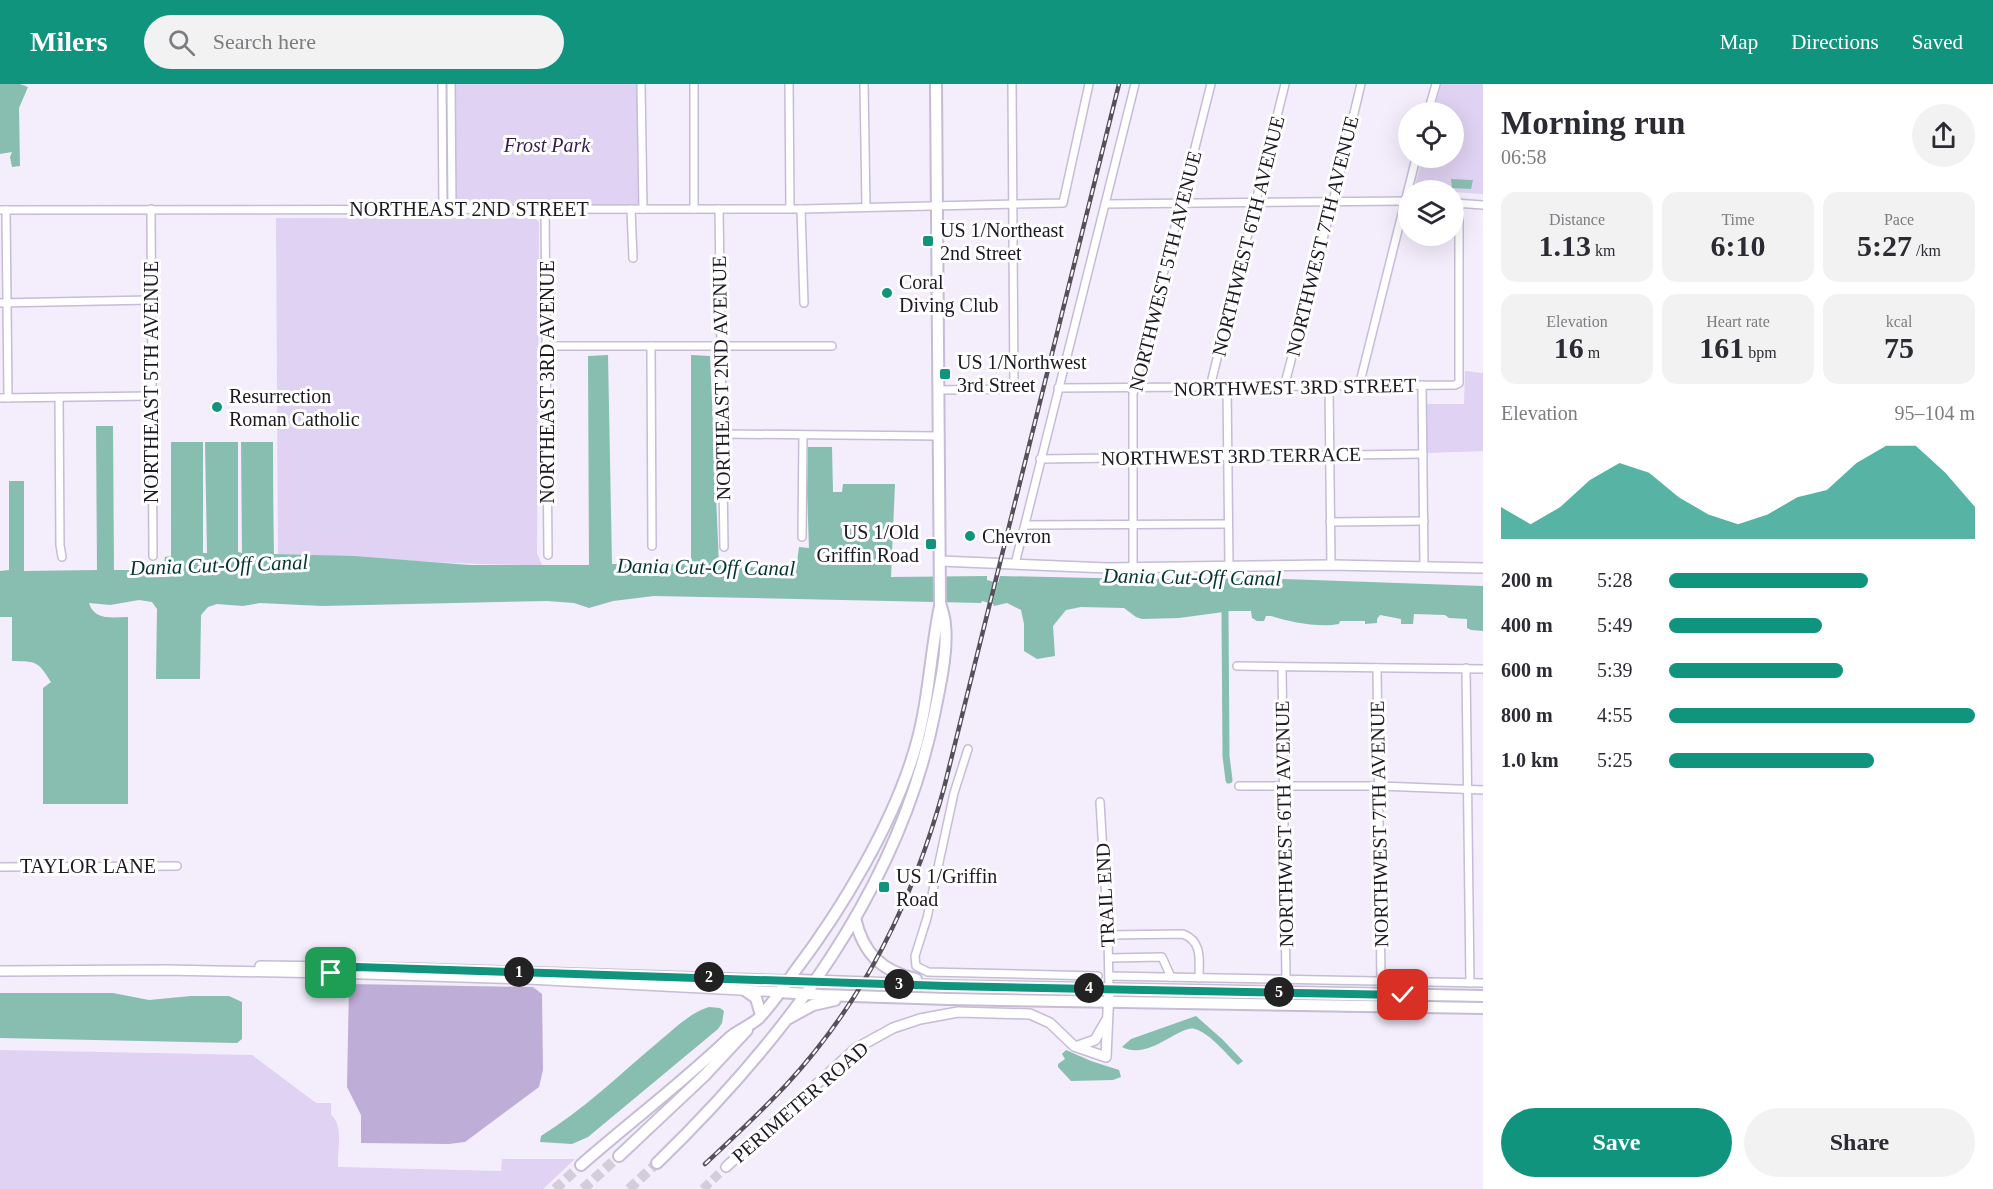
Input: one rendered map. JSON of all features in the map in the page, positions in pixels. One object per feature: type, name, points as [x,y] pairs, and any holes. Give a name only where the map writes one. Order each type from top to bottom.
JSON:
[{"type":"main road","points":[[620,1156],[704,1076],[780,992],[816,943],[851,887],[881,831],[907,773],[925,709],[940,603],[936,84]]},
{"type":"main road","points":[[657,1163],[721,1098],[787,1019],[855,918],[876,881],[899,831],[917,780],[931,728],[940,683],[945,625],[940,603]]},
{"type":"main road","points":[[855,918],[863,943],[881,964],[902,976],[946,986]]},
{"type":"main road","points":[[788,980],[946,986],[1483,996]]},
{"type":"main road","points":[[743,989],[756,998],[759,1017]]},
{"type":"main road","points":[[780,992],[850,996],[1108,1002],[1483,1008]]},
{"type":"main road","points":[[787,1019],[813,1005],[850,996]]},
{"type":"main road","points":[[581,1165],[730,1037],[759,1017]]},
{"type":"street","points":[[442,84],[443,209]]},
{"type":"street","points":[[451,84],[452,209]]},
{"type":"street","points":[[642,84],[643,209]]},
{"type":"street","points":[[694,84],[694,209]]},
{"type":"street","points":[[789,84],[790,208]]},
{"type":"street","points":[[864,84],[866,207]]},
{"type":"street","points":[[939,390],[1014,389],[1012,84]]},
{"type":"street","name":"NORTHEAST 2ND STREET","points":[[3,210],[801,209],[1063,203],[1089,84]]},
{"type":"street","points":[[1015,564],[1134,84]]},
{"type":"street","name":"NORTHWEST 5TH AVENUE","points":[[1133,568],[1135,389],[1211,84]]},
{"type":"street","name":"NORTHWEST 6TH AVENUE","points":[[1210,387],[1285,84]]},
{"type":"street","name":"NORTHWEST 7TH AVENUE","points":[[1284,387],[1361,84]]},
{"type":"street","points":[[1431,102],[1436,84]]},
{"type":"street","points":[[1105,204],[1398,201]]},
{"type":"street","points":[[1464,204],[1483,205]]},
{"type":"street","name":"NORTHEAST 5TH AVENUE","points":[[151,209],[153,556]]},
{"type":"street","name":"NORTHEAST 3RD AVENUE","points":[[545,209],[548,346],[548,555]]},
{"type":"street","points":[[631,209],[633,258]]},
{"type":"street","name":"NORTHEAST 2ND AVENUE","points":[[719,209],[724,547]]},
{"type":"street","points":[[801,209],[804,303]]},
{"type":"street","points":[[3,210],[4,398],[151,396]]},
{"type":"street","points":[[1359,386],[1398,236]]},
{"type":"street","name":"NORTHWEST 3RD STREET","points":[[1058,388],[1455,385],[1459,383],[1457,246]]},
{"type":"street","points":[[3,303],[150,300]]},
{"type":"street","points":[[548,346],[832,346]]},
{"type":"street","points":[[651,346],[652,546]]},
{"type":"street","points":[[1422,385],[1424,566]]},
{"type":"street","points":[[1329,386],[1331,564]]},
{"type":"street","name":"NORTHWEST 6TH AVENUE","points":[[1227,387],[1229,566]]},
{"type":"street","points":[[60,397],[60,545],[62,557]]},
{"type":"street","points":[[722,434],[939,436]]},
{"type":"street","points":[[802,537],[803,435]]},
{"type":"street","name":"NORTHWEST 3RD TERRACE","points":[[1040,459],[1422,454]]},
{"type":"street","points":[[1330,522],[1424,521]]},
{"type":"street","points":[[1025,525],[1228,524]]},
{"type":"street","points":[[940,561],[1133,568],[1331,564],[1483,568]]},
{"type":"street","points":[[1237,666],[1483,669]]},
{"type":"street","name":"NORTHWEST 6TH AVENUE","points":[[1282,668],[1286,980]]},
{"type":"street","name":"NORTHWEST 7TH AVENUE","points":[[1377,668],[1381,981]]},
{"type":"street","points":[[1466,668],[1470,983]]},
{"type":"street","points":[[968,749],[954,793],[927,918],[915,956],[916,966],[927,972],[1098,976]]},
{"type":"street","points":[[907,773],[917,780]]},
{"type":"street","points":[[1239,786],[1380,786],[1483,790]]},
{"type":"street","name":"TRAIL END","points":[[1100,801],[1109,989]]},
{"type":"street","name":"TAYLOR LANE","points":[[0,867],[177,866]]},
{"type":"street","points":[[1108,935],[1183,934],[1190,937],[1199,951],[1199,978]]},
{"type":"street","points":[[1109,958],[1162,957],[1171,977]]},
{"type":"street","points":[[164,970],[220,966],[357,967],[494,974],[628,985],[780,992]]},
{"type":"street","points":[[342,973],[357,967]]},
{"type":"street","points":[[0,971],[164,970],[788,980]]},
{"type":"street","points":[[1109,976],[1483,983]]},
{"type":"street","name":"PERIMETER ROAD","points":[[726,1167],[844,1058],[868,1041],[907,1023],[958,1012],[1030,1014],[1050,1023],[1074,1046],[1106,1057],[1109,989]]},
{"type":"street","points":[[1074,1046],[1095,1040],[1108,1016]]},
{"type":"green space","name":"Frost Park","points":[[454,84],[639,84],[639,203],[635,205],[458,204],[454,196]]},
{"type":"green space","points":[[1441,84],[1483,84],[1483,194],[1464,193],[1464,180],[1416,180],[1420,168],[1464,168],[1464,102],[1436,102]]},
{"type":"green space","points":[[276,218],[535,218],[539,222],[537,553],[542,565],[278,554]]},
{"type":"green space","points":[[1465,371],[1483,373],[1483,451],[1427,453],[1426,404],[1464,404]]},
{"type":"green space","points":[[0,1050],[252,1055],[316,1103],[331,1103],[331,1115],[339,1131],[338,1167],[501,1171],[502,1159],[575,1159],[543,1189],[0,1189]]},
{"type":"shaded area","points":[[349,984],[533,987],[542,994],[543,1070],[539,1087],[465,1142],[449,1144],[361,1143],[361,1115],[347,1087]]},
{"type":"water","points":[[0,84],[20,84],[28,87],[19,108],[20,166],[12,167],[10,157],[12,152],[0,154]]},
{"type":"water","points":[[1451,179],[1473,180],[1471,189],[1464,189],[1464,180]]},
{"type":"water","name":"Dania Cut-Off Canal","points":[[608,355],[612,564],[687,564],[691,559],[691,355],[710,356],[719,565],[796,570],[799,547],[809,548],[808,447],[832,447],[833,492],[842,492],[843,484],[895,484],[891,577],[987,576],[987,580],[998,583],[1000,576],[1140,579],[1255,578],[1483,586],[1483,631],[1467,628],[1467,619],[1449,618],[1445,615],[1414,614],[1413,624],[1401,624],[1401,619],[1380,615],[1377,623],[1340,621],[1339,624],[1314,625],[1271,616],[1266,616],[1264,621],[1257,621],[1252,618],[1251,611],[1142,619],[1124,608],[1081,607],[1066,610],[1053,626],[1055,656],[1037,659],[1024,651],[1024,624],[1021,610],[1007,603],[994,606],[982,601],[981,603],[654,596],[613,601],[589,608],[574,603],[547,601],[322,606],[260,603],[243,606],[217,604],[208,607],[201,615],[200,679],[156,679],[157,609],[152,602],[139,600],[110,605],[89,603],[95,613],[104,617],[128,617],[128,804],[43,804],[43,688],[51,682],[36,664],[12,661],[12,617],[0,617],[0,571],[9,570],[9,481],[24,481],[24,571],[97,570],[96,426],[113,426],[114,570],[159,570],[164,564],[165,557],[171,556],[171,442],[273,442],[274,554],[354,556],[470,565],[589,565],[588,356]]},
{"type":"water","points":[[0,993],[113,993],[149,1000],[191,996],[229,996],[242,1002],[242,1039],[237,1043],[0,1038]]},
{"type":"water","points":[[709,1007],[720,1008],[724,1011],[722,1023],[718,1029],[588,1137],[572,1144],[540,1142],[541,1136],[586,1104],[681,1023]]},
{"type":"water","points":[[1196,1016],[1243,1061],[1238,1065],[1212,1040],[1195,1029],[1181,1032],[1143,1049],[1133,1050],[1122,1047],[1131,1039]]},
{"type":"water","points":[[1066,1050],[1119,1070],[1121,1077],[1113,1080],[1071,1081],[1058,1067],[1058,1064],[1065,1059],[1062,1054]]},
{"type":"pier","points":[[168,441],[171,442],[171,556],[169,557]]},
{"type":"pier","points":[[203,442],[205,442],[207,553],[203,553]]},
{"type":"pier","points":[[238,442],[241,442],[242,553],[238,552]]},
{"type":"pier","points":[[273,442],[275,442],[276,554],[274,554]]},
{"type":"waterway","points":[[1225,613],[1226,756],[1229,780]]},
{"type":"tunnel","points":[[583,1189],[619,1156]]},
{"type":"tunnel","points":[[629,1189],[657,1163]]},
{"type":"tunnel","points":[[555,1189],[581,1165]]},
{"type":"tunnel","points":[[703,1189],[726,1167]]},
{"type":"railway","points":[[705,1164],[787,1084],[840,1017],[884,946],[918,869],[944,788],[1119,84]]},
{"type":"place","name":"US 1/Northeast 2nd Street","points":[[928,241]]},
{"type":"place","name":"Coral Diving Club","points":[[887,293]]},
{"type":"place","name":"US 1/Northwest 3rd Street","points":[[945,374]]},
{"type":"place","name":"Resurrection Roman Catholic","points":[[217,407]]},
{"type":"place","name":"Chevron","points":[[970,536]]},
{"type":"place","name":"US 1/Old Griffin Road","points":[[931,544]]},
{"type":"place","name":"US 1/Griffin Road","points":[[884,887]]},
{"type":"route","points":[[331,973],[342,973],[357,967],[946,986],[1403,995]]}]
